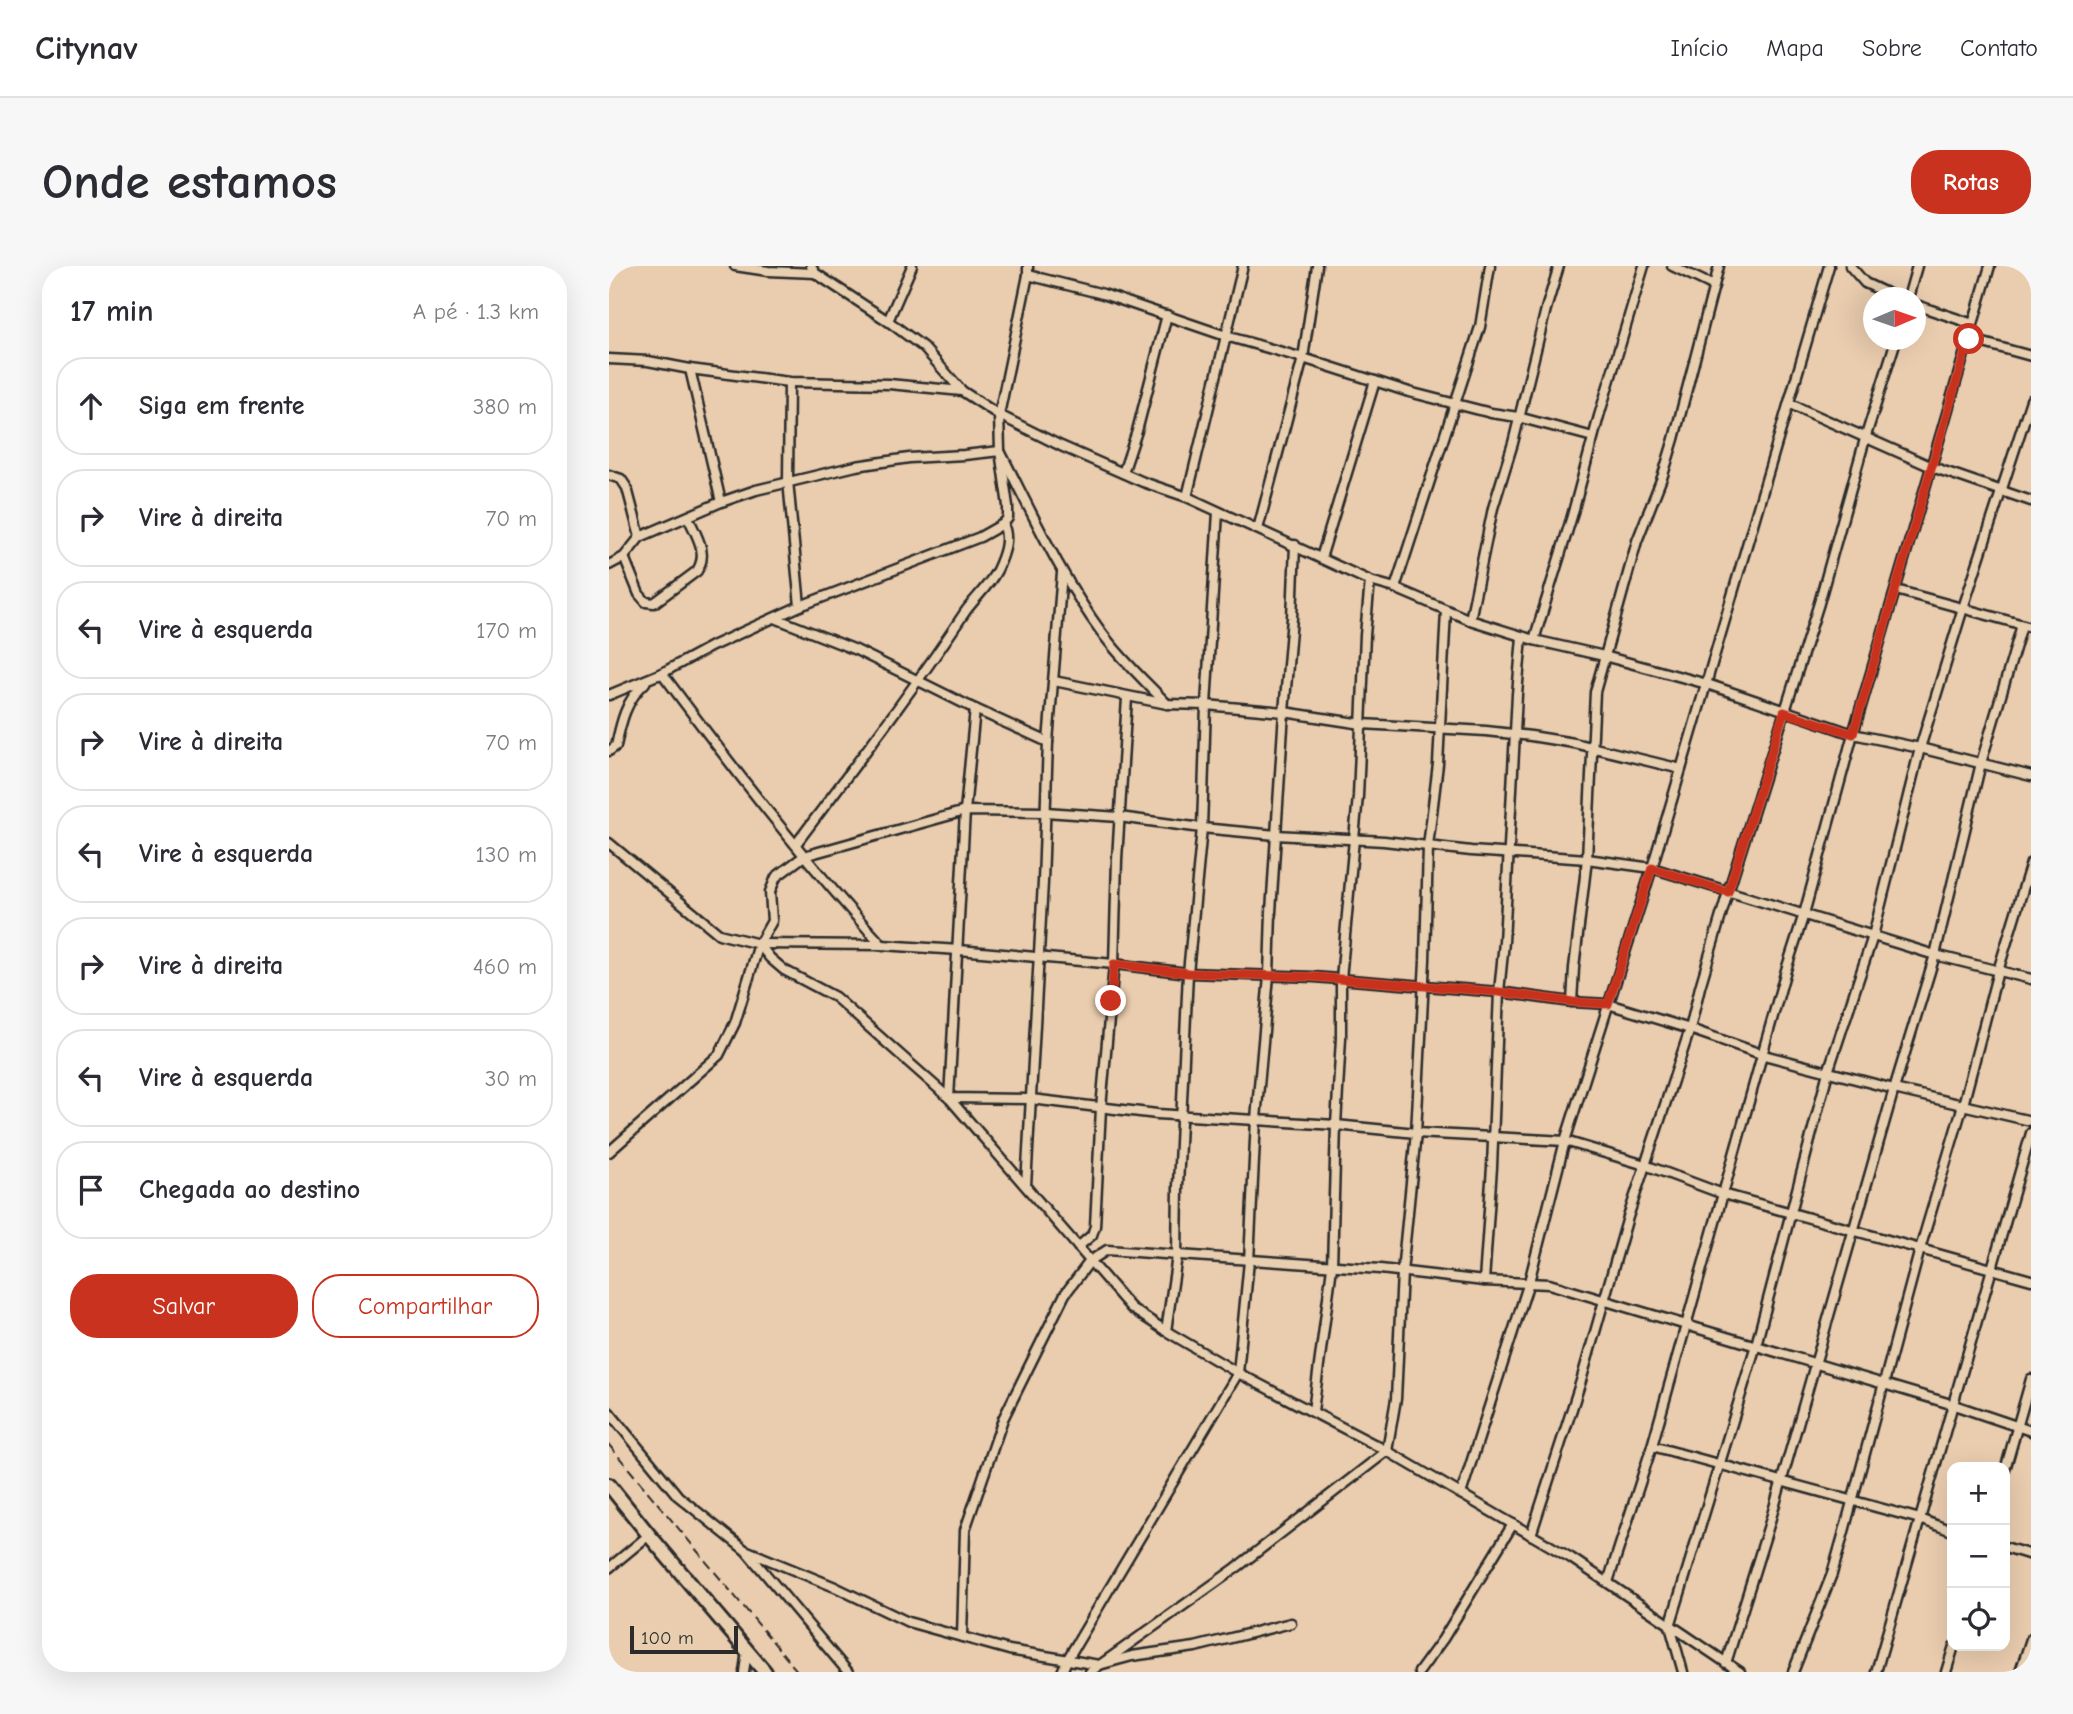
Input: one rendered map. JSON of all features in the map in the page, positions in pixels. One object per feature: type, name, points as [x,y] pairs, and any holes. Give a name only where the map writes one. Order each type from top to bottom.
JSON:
[{"type":"street","points":[[734,266],[768,271],[813,270],[923,347],[963,391],[999,415],[1061,446],[1187,497],[1370,581],[1446,611],[1522,637],[1707,684],[1853,734],[2031,776]]},
{"type":"street","points":[[888,321],[912,266]]},
{"type":"street","points":[[1187,497],[1243,266]]},
{"type":"street","points":[[1258,529],[1303,358],[1317,266]]},
{"type":"street","points":[[1395,589],[1480,327],[1490,266]]},
{"type":"street","points":[[1470,620],[1493,508],[1513,443],[1559,266]]},
{"type":"street","points":[[1534,640],[1644,266]]},
{"type":"street","points":[[1672,266],[1714,286]]},
{"type":"street","points":[[1573,1002],[1574,968],[1587,859],[1595,692],[1637,541],[1674,439],[1719,266]]},
{"type":"street","points":[[1461,1494],[1529,1282],[1565,1141],[1652,868],[1829,266]]},
{"type":"street","points":[[1850,266],[1865,283],[1874,287]]},
{"type":"street","points":[[1911,287],[1917,266]]},
{"type":"street","points":[[1608,1582],[1652,1446],[1853,734],[1990,266]]},
{"type":"street","points":[[609,751],[616,746],[621,721],[633,693],[662,673],[712,646],[800,606],[980,537],[1003,524],[1009,506],[1000,451],[999,415],[1028,271],[1226,336],[1375,381],[1454,404],[1518,417],[1593,437]]},
{"type":"street","points":[[1926,308],[1973,324]]},
{"type":"street","points":[[1123,473],[1137,431],[1167,315]]},
{"type":"street","points":[[1969,339],[2031,356]]},
{"type":"street","points":[[1531,1535],[1628,1217],[1690,1029],[1728,892],[1819,603],[1893,350]]},
{"type":"street","points":[[609,359],[648,361],[789,382],[889,384],[963,391]]},
{"type":"street","points":[[690,369],[721,502]]},
{"type":"street","points":[[1321,558],[1375,381]]},
{"type":"street","points":[[789,382],[788,481],[800,606]]},
{"type":"street","points":[[1683,1672],[1671,1626],[1756,1345],[1828,1072],[1873,936],[1920,748],[2031,400]]},
{"type":"street","points":[[1790,404],[1932,467],[2031,501]]},
{"type":"street","points":[[609,565],[624,557],[640,537],[721,502],[788,481],[909,458],[1000,451]]},
{"type":"street","points":[[1000,451],[1062,573],[1116,652],[1167,704]]},
{"type":"street","points":[[609,475],[621,479],[627,488],[640,537]]},
{"type":"street","points":[[1166,1331],[1177,1256],[1188,973],[1202,828],[1206,705],[1218,512]]},
{"type":"street","points":[[624,557],[643,599],[649,604],[654,603],[697,571],[700,565],[702,550],[688,517]]},
{"type":"street","points":[[796,845],[919,680],[967,609],[993,578],[1007,540],[1003,524]]},
{"type":"street","points":[[1062,1672],[1238,1373],[1249,1261],[1256,1119],[1269,976],[1295,545]]},
{"type":"street","points":[[1026,1186],[1048,742],[1062,573]]},
{"type":"street","points":[[1313,1411],[1332,1266],[1341,979],[1354,839],[1370,581]]},
{"type":"street","points":[[1726,1663],[1782,1481],[1935,955],[1981,763],[2027,626],[1896,590]]},
{"type":"street","points":[[1090,1672],[1236,1568],[1387,1451],[1396,1399],[1402,1272],[1416,1133],[1426,960],[1428,846],[1434,802],[1446,611]]},
{"type":"street","points":[[775,618],[856,650],[1048,742]]},
{"type":"street","points":[[1484,1281],[1522,637]]},
{"type":"street","points":[[609,695],[662,673]]},
{"type":"street","points":[[662,673],[726,760],[831,890],[883,946]]},
{"type":"street","points":[[1054,681],[1167,704],[1284,712],[1362,724],[1516,734],[1591,747],[1681,769]]},
{"type":"street","points":[[1078,1247],[1094,1231],[1101,1108],[1114,964],[1119,817],[1127,698]]},
{"type":"street","points":[[949,1098],[965,811],[975,709]]},
{"type":"street","points":[[609,1152],[719,1055],[736,1024],[759,944],[772,921],[770,892],[776,877],[804,856],[965,811],[1045,812],[1119,817],[1202,828],[1587,859],[1652,868],[1935,955],[2031,979]]},
{"type":"street","points":[[609,843],[705,925],[719,934],[759,944],[959,950],[1188,973],[1341,979],[1608,1004],[1764,1055],[2031,1122]]},
{"type":"street","points":[[1793,1672],[1832,1574],[1920,1249],[2031,863]]},
{"type":"street","points":[[759,944],[784,970],[835,997],[949,1098],[1131,1308],[1238,1373],[1387,1451],[1571,1558],[1740,1672]]},
{"type":"street","points":[[949,1098],[1031,1099],[1182,1115],[1416,1133],[1565,1141],[1723,1194],[2031,1280]]},
{"type":"street","points":[[1876,1672],[2031,1133]]},
{"type":"street","points":[[961,1637],[965,1530],[1003,1419],[1065,1294],[1090,1261],[1111,1249],[1484,1281],[1549,1284],[1954,1405],[2031,1431]]},
{"type":"street","points":[[2007,1462],[2031,1379]]},
{"type":"street","points":[[609,1412],[678,1496],[745,1550],[848,1672]]},
{"type":"street","points":[[1652,1446],[1920,1519],[1947,1529]]},
{"type":"street","points":[[609,1485],[765,1672]]},
{"type":"street","points":[[1419,1672],[1443,1639],[1513,1524]]},
{"type":"street","points":[[609,1568],[649,1535]]},
{"type":"street","points":[[2010,1549],[2031,1555]]},
{"type":"street","points":[[745,1550],[835,1587],[908,1622],[1009,1650],[1099,1665],[1132,1656],[1195,1647],[1291,1623]]},
{"type":"street","points":[[2020,1672],[2031,1639]]},
{"type":"street","points":[[744,1672],[747,1649]]},
{"type":"street","points":[[1946,1672],[1952,1651]]},
{"type":"railway","points":[[609,1445],[798,1672]]},
{"type":"route","points":[[1111,1001],[1114,964],[1188,973],[1314,977],[1608,1004],[1652,868],[1728,892],[1784,712],[1853,734],[1969,339]]}]
